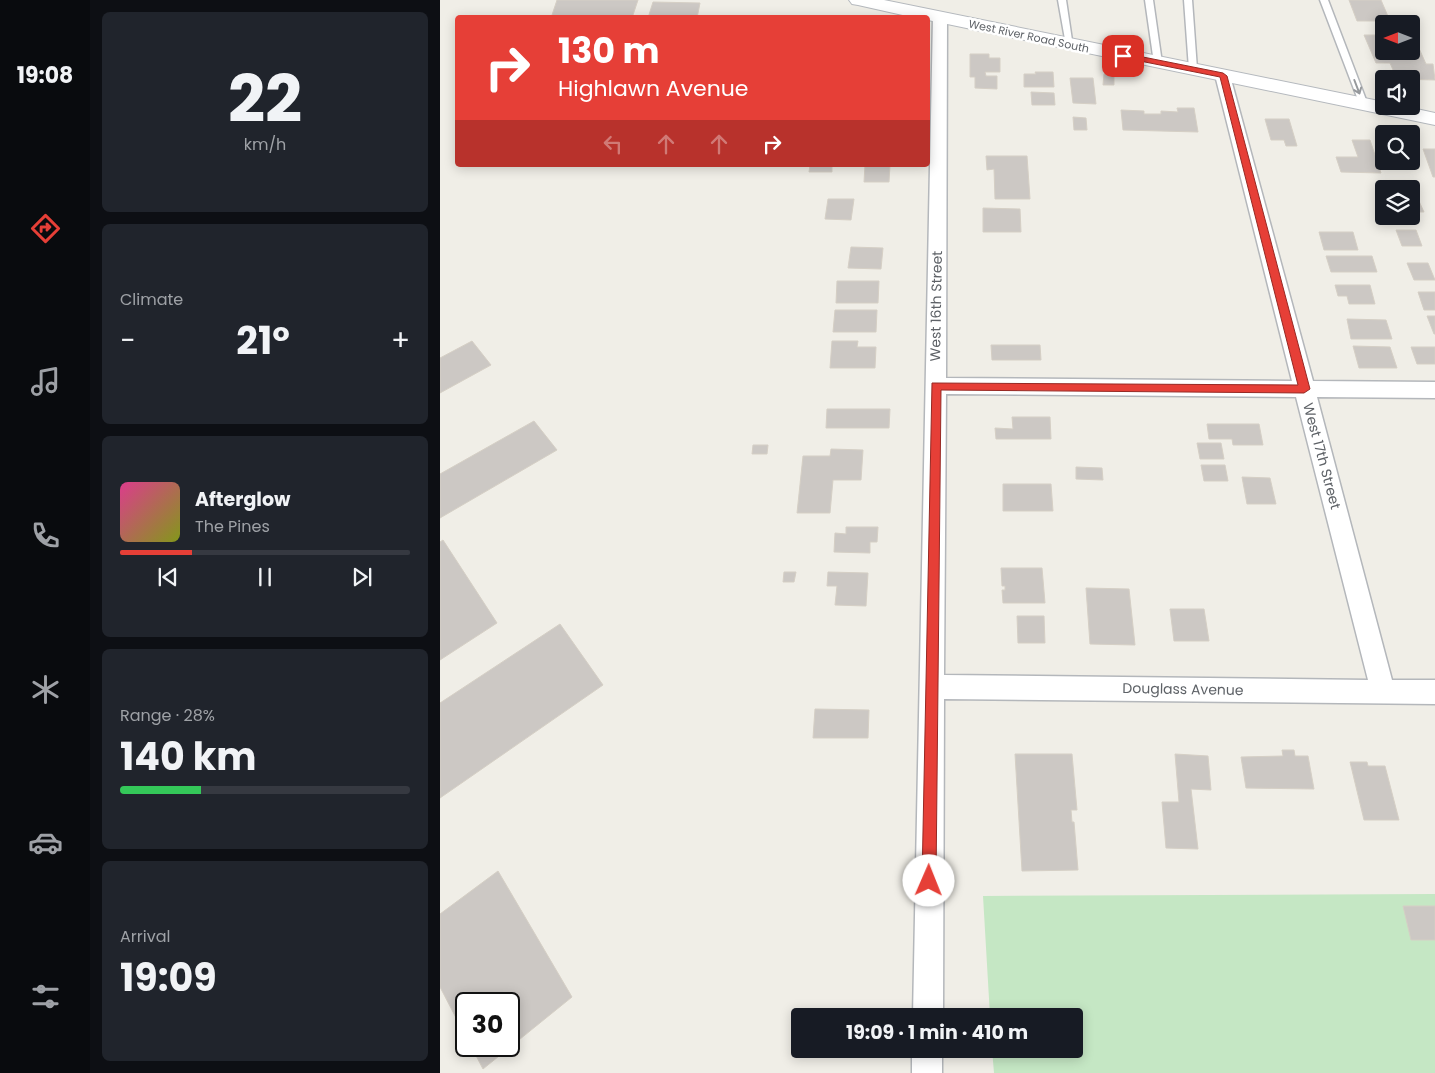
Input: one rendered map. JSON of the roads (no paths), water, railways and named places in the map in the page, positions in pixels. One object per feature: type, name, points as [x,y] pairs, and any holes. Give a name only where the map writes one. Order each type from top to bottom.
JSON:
[{"type":"main road","name":"West River Road South","points":[[858,0],[1435,120]]},
{"type":"street","name":"West 16th Street","points":[[928,1008],[940,17]]},
{"type":"street","name":"West 17th Street","points":[[1223,76],[1383,691]]},
{"type":"street","points":[[936,386],[1435,390]]},
{"type":"street","name":"Douglass Avenue","points":[[932,687],[1435,692]]},
{"type":"street","points":[[927,1058],[927,1073]]},
{"type":"lane","points":[[1062,0],[1070,45]]},
{"type":"lane","points":[[1149,0],[1158,62]]},
{"type":"lane","points":[[1188,0],[1193,70]]},
{"type":"lane","points":[[1324,0],[1364,105]]}]
